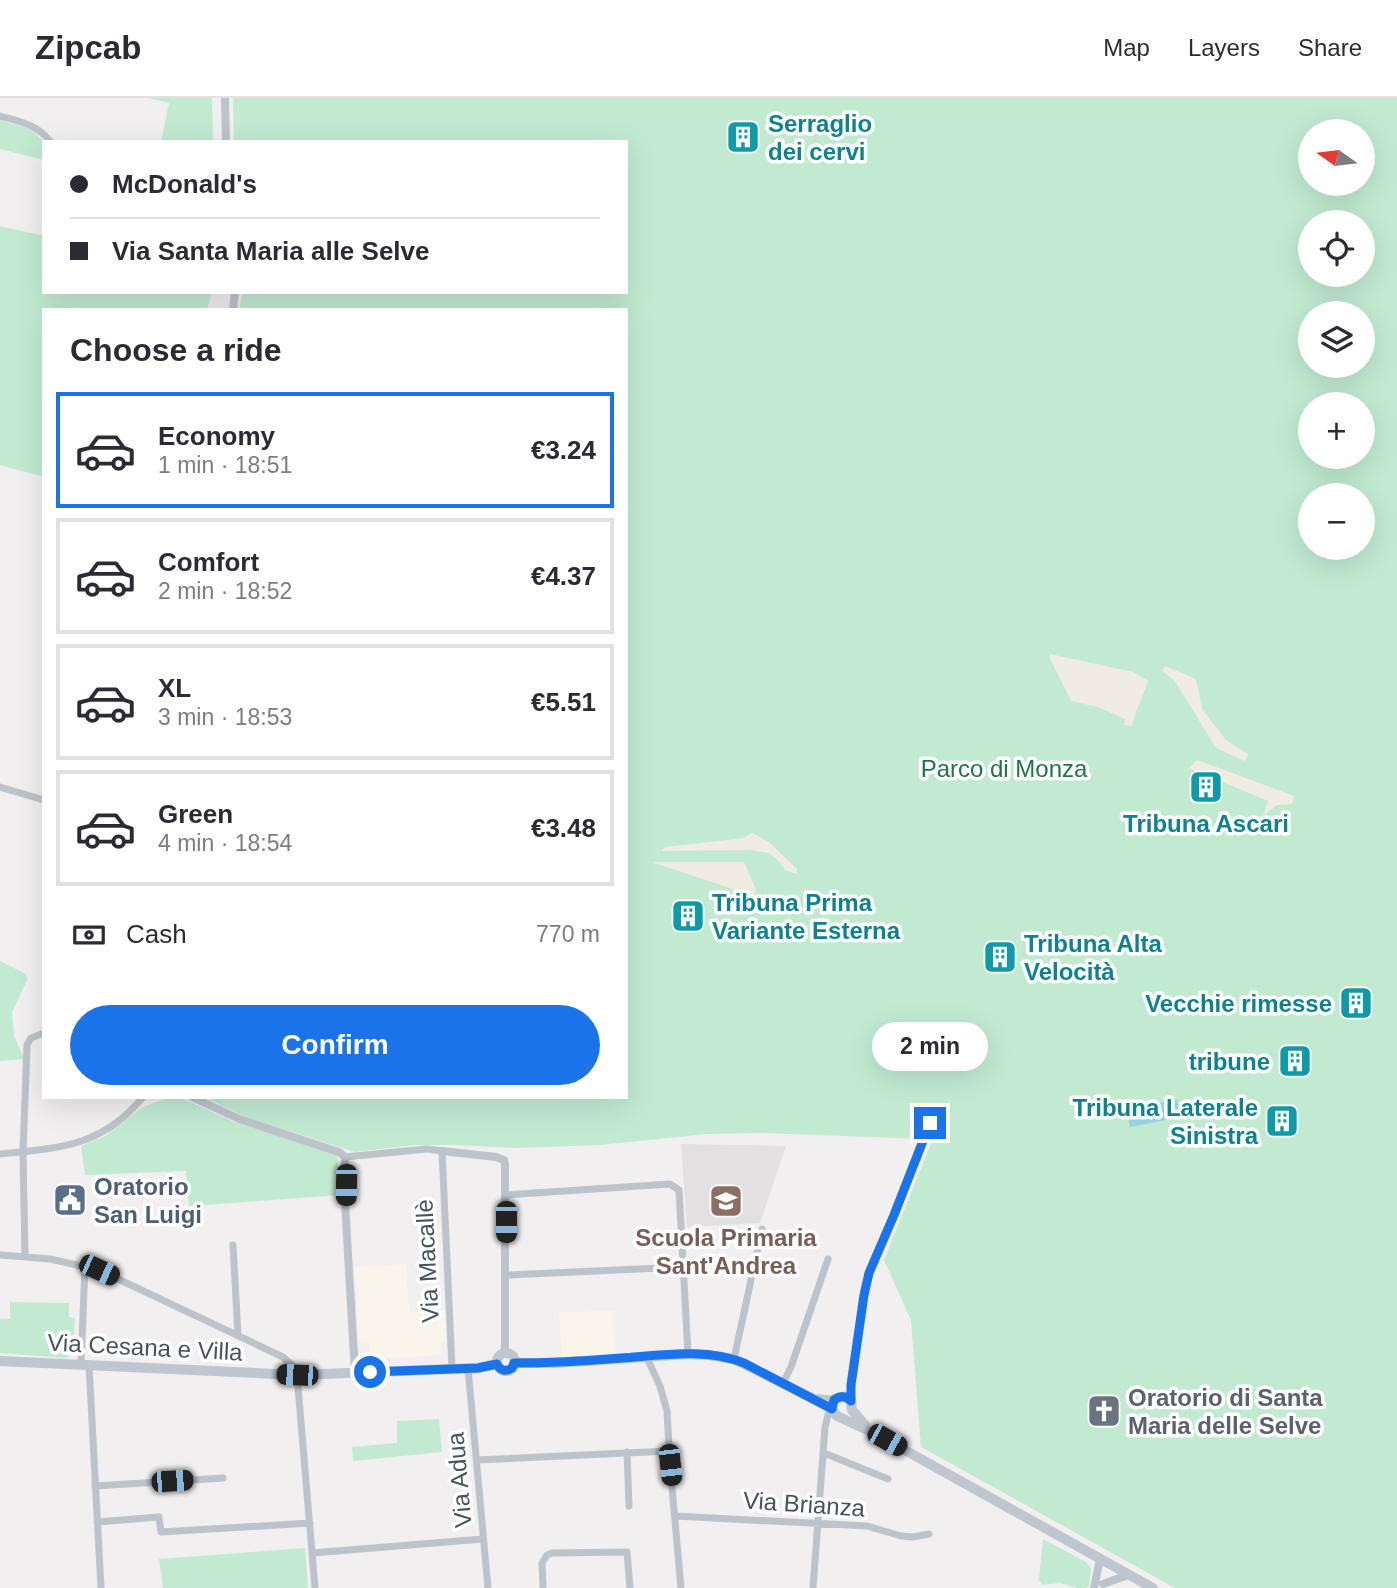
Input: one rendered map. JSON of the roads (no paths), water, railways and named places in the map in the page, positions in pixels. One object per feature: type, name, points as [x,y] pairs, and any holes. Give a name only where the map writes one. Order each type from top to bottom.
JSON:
[{"type":"main road","points":[[505,1353],[511,1355],[514,1363],[512,1368],[506,1371],[497,1364],[500,1356],[505,1353]]},
{"type":"main road","points":[[514,1363],[688,1354],[734,1359],[812,1398],[841,1407],[857,1416],[874,1433],[1153,1588]]},
{"type":"main road","name":"Via Cesana e Villa","points":[[0,1361],[297,1375],[452,1369],[497,1364]]},
{"type":"street","points":[[225,98],[226,140]]},
{"type":"street","points":[[0,116],[34,127],[49,140]]},
{"type":"street","points":[[0,787],[42,799]]},
{"type":"street","points":[[26,1257],[23,1152],[27,1045],[31,1038],[42,1034]]},
{"type":"street","points":[[0,1154],[61,1147],[85,1141],[104,1133],[141,1099]]},
{"type":"street","points":[[196,1099],[239,1119],[340,1152],[345,1157],[345,1203],[355,1373]]},
{"type":"street","points":[[813,1588],[825,1427],[828,1415],[841,1407],[851,1385],[869,1273],[920,1152],[930,1123],[927,1114]]},
{"type":"street","points":[[345,1157],[427,1149],[504,1160],[505,1353]]},
{"type":"street","name":"Via Macallè","points":[[442,1151],[452,1369]]},
{"type":"street","points":[[506,1195],[670,1184],[679,1190],[688,1354]]},
{"type":"street","points":[[734,1359],[762,1228]]},
{"type":"street","points":[[233,1245],[238,1335]]},
{"type":"street","points":[[0,1255],[50,1259],[99,1270],[284,1357],[292,1364],[297,1375],[315,1588]]},
{"type":"street","points":[[783,1383],[828,1259]]},
{"type":"street","points":[[85,1266],[85,1365],[101,1588]]},
{"type":"street","points":[[506,1275],[683,1267]]},
{"type":"street","points":[[646,1356],[665,1399],[667,1411],[681,1588]]},
{"type":"street","name":"Via Adua","points":[[468,1368],[488,1588]]},
{"type":"street","points":[[477,1460],[669,1451]]},
{"type":"street","points":[[627,1452],[628,1506]]},
{"type":"street","points":[[824,1453],[888,1479]]},
{"type":"street","points":[[95,1486],[223,1478]]},
{"type":"street","name":"Via Brianza","points":[[675,1516],[867,1525],[901,1536],[929,1534]]},
{"type":"street","points":[[97,1522],[159,1517],[161,1532],[310,1523]]},
{"type":"street","points":[[312,1553],[483,1539]]},
{"type":"street","points":[[543,1588],[542,1563],[547,1555],[615,1552],[627,1552],[630,1588]]},
{"type":"street","points":[[1099,1587],[1100,1559]]},
{"type":"street","points":[[1099,1587],[1112,1566]]},
{"type":"street","points":[[1099,1587],[1128,1575]]},
{"type":"water","points":[[1177,1099],[1181,1117],[1130,1127],[1126,1109]]},
{"type":"place","name":"Serraglio dei cervi","points":[[743,137]]},
{"type":"place","name":"Tribuna Ascari","points":[[1206,787]]},
{"type":"place","name":"Tribuna Prima Variante Esterna","points":[[688,916]]},
{"type":"place","name":"Tribuna Alta Velocità","points":[[1000,957]]},
{"type":"place","name":"Vecchie rimesse","points":[[1356,1003]]},
{"type":"place","name":"tribune","points":[[1295,1061]]},
{"type":"place","name":"Tribuna Laterale Sinistra","points":[[1282,1121]]},
{"type":"place","name":"Oratorio San Luigi","points":[[70,1200]]},
{"type":"place","name":"Scuola Primaria Sant'Andrea","points":[[726,1201]]},
{"type":"place","name":"Oratorio di Santa Maria delle Selve","points":[[1104,1411]]},
{"type":"park label","name":"Parco di Monza","points":[[1004,768]]}]
